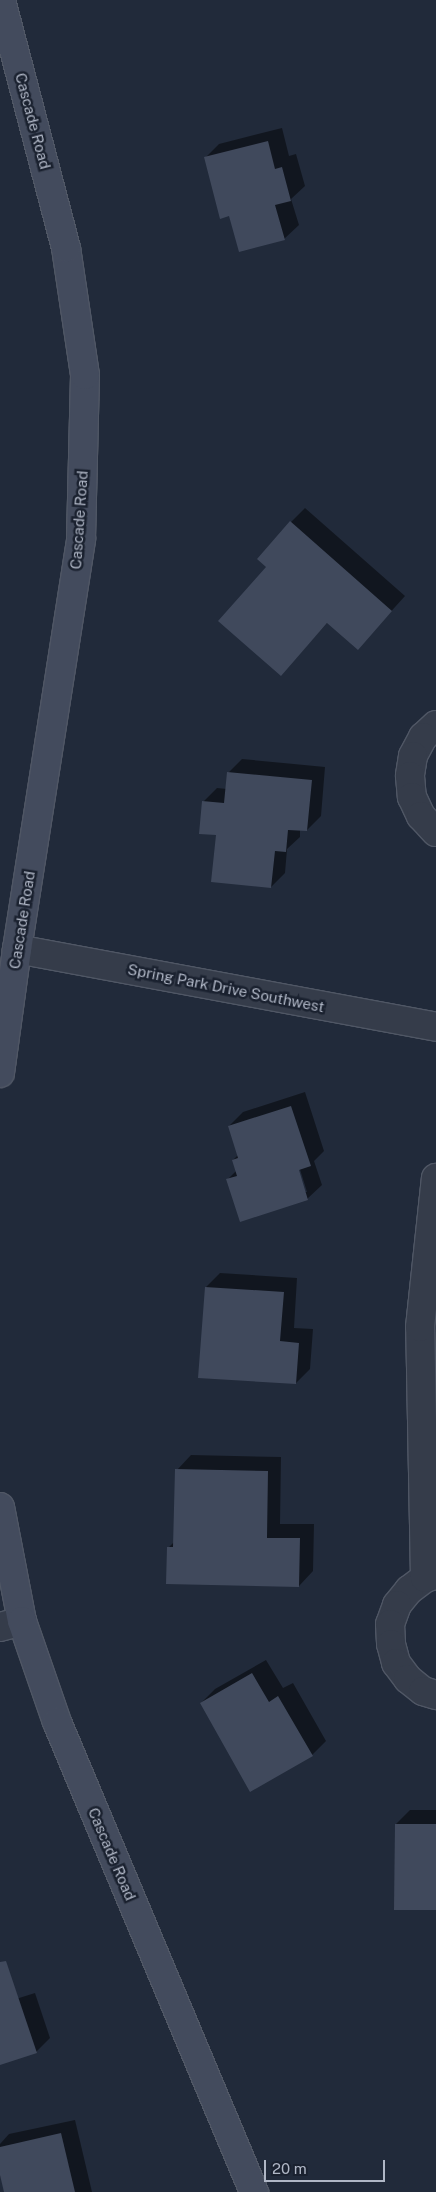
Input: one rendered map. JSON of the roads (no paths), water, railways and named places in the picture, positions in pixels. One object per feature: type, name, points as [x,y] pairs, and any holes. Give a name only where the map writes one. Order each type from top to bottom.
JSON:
[{"type":"main road","name":"Cascade Road","points":[[0,1074],[17,949],[81,539],[85,375],[66,248],[1,0]]},
{"type":"main road","name":"Cascade Road","points":[[0,1506],[11,1624],[56,1722],[254,2192]]},
{"type":"street","points":[[436,725],[423,737],[413,756],[410,776],[412,797],[421,816],[436,832]]},
{"type":"street","name":"Spring Park Drive Southwest","points":[[17,949],[436,1027]]},
{"type":"street","points":[[436,1178],[420,1327],[430,1576],[409,1590],[397,1606],[390,1624],[391,1644],[396,1663],[408,1679],[423,1691],[436,1695]]}]
